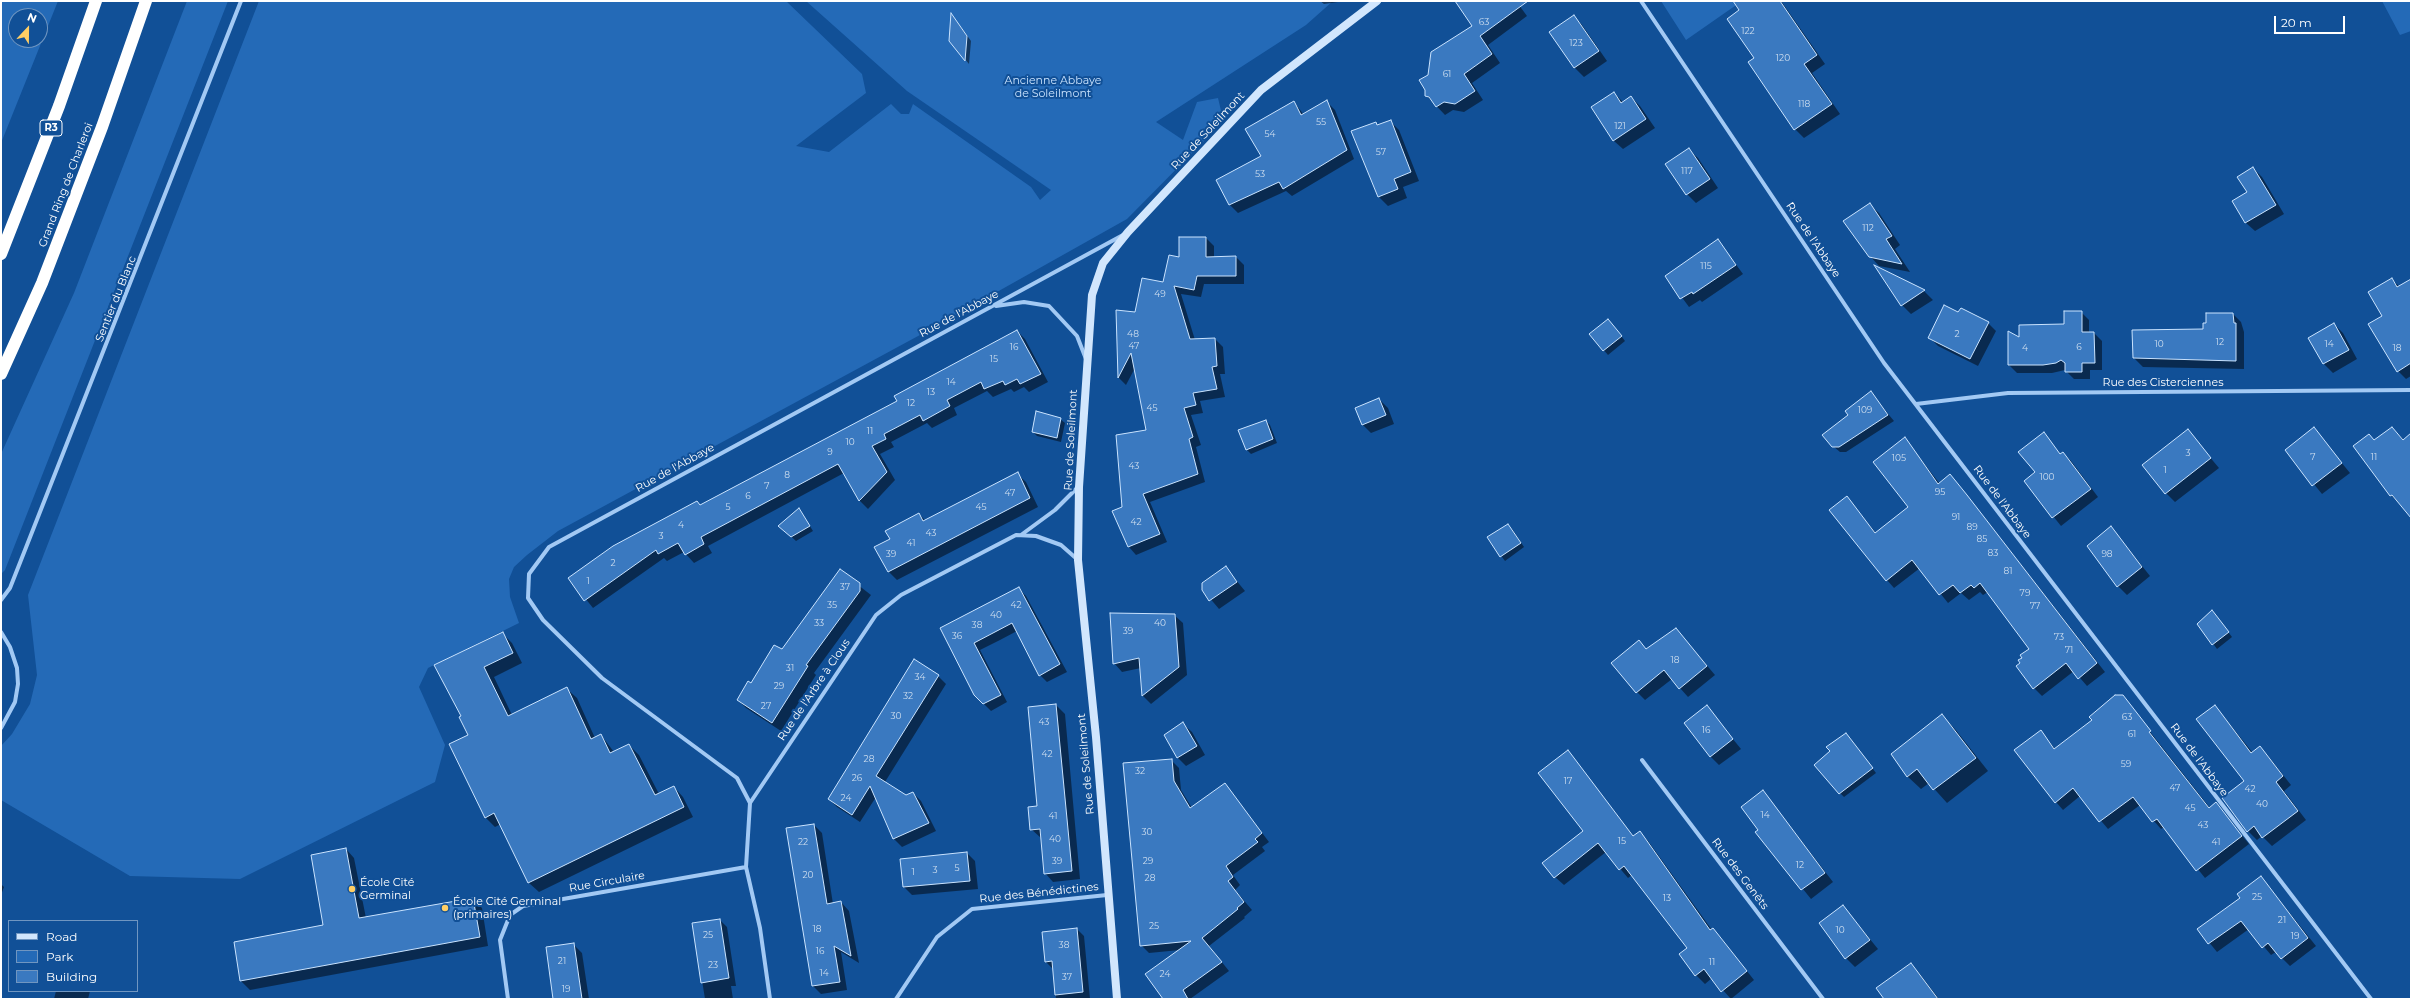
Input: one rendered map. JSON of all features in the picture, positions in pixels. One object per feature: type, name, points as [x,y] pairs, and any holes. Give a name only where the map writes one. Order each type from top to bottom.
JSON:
[{"type":"highway","name":"R3","points":[[1,254],[60,106],[96,1]]},
{"type":"highway","name":"Grand Ring de Charleroi","points":[[1,374],[45,276],[102,127],[146,1]]},
{"type":"street","name":"Sentier du Blanc","points":[[1,600],[10,588],[241,1]]},
{"type":"street","name":"Rue de Soleilmont","points":[[1117,999],[1107,894],[1096,737],[1078,560],[1079,487],[1092,295],[1104,263],[1128,232],[1261,90],[1377,1]]},
{"type":"street","name":"Rue de l'Abbaye","points":[[1641,1],[1884,363],[2371,999]]},
{"type":"street","name":"Rue de l'Abbaye","points":[[750,803],[737,778],[602,678],[543,620],[528,598],[529,574],[549,547],[1128,232]]},
{"type":"street","points":[[992,306],[1024,302],[1049,306],[1077,336],[1087,361]]},
{"type":"street","name":"Rue des Cisterciennes","points":[[1916,404],[2008,393],[2411,390]]},
{"type":"street","points":[[1020,535],[1055,510],[1079,487]]},
{"type":"street","name":"Rue de l'Arbre à Clous","points":[[750,803],[876,615],[901,595],[1016,535],[1036,536],[1061,545],[1078,560]]},
{"type":"street","points":[[1,632],[10,647],[17,668],[18,684],[15,702],[1,728]]},
{"type":"street","name":"Rue des Genêts","points":[[1642,760],[1823,999]]},
{"type":"street","points":[[750,803],[746,867],[760,928],[770,999]]},
{"type":"street","name":"Rue Circulaire","points":[[508,999],[500,940],[510,915],[523,906],[746,867]]},
{"type":"street","name":"Rue des Bénédictines","points":[[896,999],[937,936],[972,909],[1107,894]]},
{"type":"green space","points":[[1,1],[58,1],[48,26],[48,8],[8,8],[8,48],[39,48],[1,143]]},
{"type":"green space","points":[[187,1],[228,1],[5,570],[1,574],[1,454],[74,293]]},
{"type":"green space","name":"Ancienne Abbaye de Soleilmont","points":[[259,1],[786,1],[862,74],[866,93],[796,146],[829,152],[891,104],[901,114],[909,114],[913,104],[1031,187],[1040,200],[1051,190],[907,91],[806,1],[1333,1],[1306,25],[1156,122],[1183,140],[1197,102],[1218,98],[1222,115],[1205,140],[1127,219],[931,329],[558,531],[527,555],[514,567],[509,579],[510,597],[519,623],[428,668],[419,687],[445,745],[435,782],[240,879],[130,876],[1,800],[1,746],[12,734],[30,704],[37,675],[28,595]]},
{"type":"green space","points":[[1661,1],[1742,1],[1686,40]]},
{"type":"green space","points":[[2382,1],[2411,1],[2411,31],[2400,35]]},
{"type":"building","points":[[1455,1],[1528,1],[1480,36],[1492,54],[1464,74],[1475,91],[1455,104],[1444,102],[1436,107],[1429,97],[1425,96],[1425,90],[1419,80],[1428,75],[1431,52],[1472,26]]},
{"type":"building","points":[[1733,1],[1780,1],[1817,55],[1804,64],[1832,104],[1794,130],[1748,62],[1754,58],[1727,19],[1739,10]]},
{"type":"building","points":[[951,13],[967,36],[965,61],[949,41]]},
{"type":"building","points":[[1574,15],[1599,51],[1574,68],[1549,32]]},
{"type":"building","points":[[1614,92],[1621,103],[1631,96],[1646,119],[1613,141],[1591,107]]},
{"type":"building","points":[[1327,100],[1347,150],[1283,189],[1279,182],[1229,205],[1216,180],[1261,156],[1245,129],[1294,101],[1301,115]]},
{"type":"building","points":[[1391,120],[1411,172],[1394,179],[1398,189],[1378,197],[1351,131],[1376,122],[1377,125]]},
{"type":"building","points":[[1689,148],[1710,179],[1686,195],[1665,164]]},
{"type":"building","points":[[2253,167],[2276,205],[2245,223],[2232,201],[2247,192],[2237,177]]},
{"type":"building","points":[[1870,203],[1892,236],[1886,239],[1902,264],[1869,257],[1843,221]]},
{"type":"building","points":[[1179,237],[1206,237],[1206,257],[1236,256],[1236,276],[1197,276],[1194,290],[1174,286],[1190,339],[1215,338],[1217,366],[1212,367],[1217,389],[1193,393],[1196,405],[1184,408],[1193,437],[1189,439],[1198,474],[1143,494],[1160,534],[1128,547],[1112,511],[1122,507],[1116,435],[1146,430],[1131,353],[1118,378],[1116,310],[1135,312],[1142,278],[1163,282],[1169,255],[1179,257]]},
{"type":"building","points":[[1718,239],[1736,265],[1693,294],[1692,292],[1680,299],[1665,276]]},
{"type":"building","points":[[1874,265],[1925,290],[1901,306]]},
{"type":"building","points":[[2392,278],[2397,287],[2411,279],[2411,363],[2397,372],[2368,324],[2382,316],[2368,292]]},
{"type":"building","points":[[1944,305],[1958,312],[1961,308],[1989,322],[1970,359],[1928,338]]},
{"type":"building","points":[[2064,311],[2082,311],[2082,332],[2094,332],[2095,363],[2082,363],[2082,372],[2065,372],[2065,363],[2061,360],[2056,363],[2043,365],[2008,365],[2008,331],[2019,337],[2019,325],[2064,324]]},
{"type":"building","points":[[2206,313],[2233,313],[2234,323],[2236,323],[2236,361],[2133,358],[2132,330],[2203,329],[2203,323],[2206,323]]},
{"type":"building","points":[[1608,319],[1622,336],[1603,351],[1589,334]]},
{"type":"building","points":[[2334,323],[2349,350],[2323,364],[2308,338]]},
{"type":"building","points":[[1017,330],[1041,374],[1020,384],[1017,379],[1005,385],[1003,381],[984,389],[981,382],[947,400],[950,406],[923,421],[920,415],[884,434],[886,439],[872,446],[887,472],[859,501],[838,464],[701,537],[704,544],[685,555],[678,543],[658,554],[656,550],[584,601],[568,578],[613,546],[697,501],[700,505],[897,401],[894,396]]},
{"type":"building","points":[[1871,391],[1888,415],[1839,447],[1832,447],[1822,435],[1848,415],[1845,411]]},
{"type":"building","points":[[1379,398],[1386,415],[1362,425],[1355,408]]},
{"type":"building","points":[[1036,411],[1061,418],[1057,438],[1032,432]]},
{"type":"building","points":[[1266,420],[1273,439],[1246,450],[1238,430]]},
{"type":"building","points":[[2314,427],[2342,463],[2312,486],[2285,450]]},
{"type":"building","points":[[2392,427],[2403,440],[2411,433],[2411,518],[2392,495],[2390,496],[2353,446],[2369,434],[2374,440]]},
{"type":"building","points":[[2188,429],[2211,458],[2165,494],[2142,465]]},
{"type":"building","points":[[2044,432],[2060,454],[2063,452],[2091,489],[2052,518],[2024,481],[2035,472],[2018,452]]},
{"type":"building","points":[[1905,437],[1938,484],[1950,474],[2097,663],[2078,679],[2066,663],[2033,689],[2016,666],[2020,663],[2018,660],[2022,658],[2020,655],[2029,649],[1980,583],[1974,588],[1971,585],[1960,593],[1953,585],[1939,595],[1912,560],[1886,581],[1829,510],[1847,496],[1875,533],[1908,507],[1873,462]]},
{"type":"building","points":[[1018,472],[1030,498],[888,572],[874,547],[890,539],[885,531],[919,513],[923,521]]},
{"type":"building","points":[[799,508],[810,526],[791,537],[778,526]]},
{"type":"building","points":[[1508,524],[1521,543],[1500,557],[1487,537]]},
{"type":"building","points":[[2111,526],[2142,567],[2117,587],[2087,546]]},
{"type":"building","points":[[1226,566],[1237,582],[1209,601],[1202,590],[1202,583]]},
{"type":"building","points":[[840,569],[860,583],[860,591],[806,665],[808,666],[772,723],[737,700],[748,681],[751,683],[774,645],[782,649]]},
{"type":"building","points":[[1019,587],[1060,664],[1039,676],[1012,623],[974,643],[1001,695],[983,704],[974,695],[940,628]]},
{"type":"building","points":[[2212,610],[2229,632],[2212,645],[2197,624]]},
{"type":"building","points":[[1110,613],[1175,614],[1179,667],[1142,696],[1139,658],[1113,664]]},
{"type":"building","points":[[1676,628],[1707,666],[1679,689],[1664,670],[1636,693],[1611,663],[1639,640],[1646,649]]},
{"type":"building","points":[[503,632],[513,653],[484,667],[508,716],[567,687],[591,739],[601,734],[610,753],[629,744],[655,795],[674,786],[684,807],[528,883],[494,813],[485,818],[449,744],[468,735],[459,717],[461,716],[434,665]]},
{"type":"building","points":[[914,659],[939,675],[876,776],[906,795],[913,792],[929,823],[893,839],[870,786],[852,815],[828,799]]},
{"type":"building","points":[[2115,695],[2123,695],[2151,731],[2149,732],[2209,808],[2216,802],[2242,836],[2196,871],[2157,819],[2152,822],[2133,797],[2099,822],[2073,788],[2055,803],[2014,750],[2041,730],[2054,749],[2092,720],[2089,717]]},
{"type":"building","points":[[1056,704],[1072,871],[1044,874],[1040,829],[1030,830],[1028,807],[1037,806],[1028,707]]},
{"type":"building","points":[[1707,705],[1733,739],[1710,757],[1684,723]]},
{"type":"building","points":[[2215,705],[2251,753],[2260,746],[2283,776],[2276,782],[2298,811],[2262,838],[2254,826],[2247,832],[2222,798],[2244,781],[2196,719]]},
{"type":"building","points":[[1942,714],[1976,758],[1933,790],[1917,769],[1907,777],[1891,754]]},
{"type":"building","points":[[1183,722],[1197,746],[1177,758],[1164,735]]},
{"type":"building","points":[[1846,733],[1873,768],[1839,794],[1814,765],[1830,751],[1826,747]]},
{"type":"building","points":[[1568,750],[1633,836],[1640,831],[1710,930],[1713,928],[1747,971],[1721,992],[1704,969],[1695,976],[1679,954],[1687,948],[1624,866],[1619,870],[1598,843],[1554,878],[1542,863],[1583,831],[1538,773]]},
{"type":"building","points":[[1172,759],[1174,781],[1190,808],[1225,783],[1262,833],[1255,839],[1258,842],[1226,866],[1233,877],[1228,881],[1244,902],[1237,908],[1238,909],[1202,938],[1222,962],[1183,990],[1188,999],[1163,999],[1145,974],[1191,941],[1140,946],[1123,763]]},
{"type":"building","points":[[1763,790],[1825,873],[1801,890],[1755,832],[1758,830],[1741,807]]},
{"type":"building","points":[[814,824],[827,904],[841,901],[851,956],[834,946],[840,982],[812,986],[786,828]]},
{"type":"building","name":"École Cité Germinal (primaires)","points":[[346,848],[359,918],[473,898],[480,937],[240,981],[234,942],[323,925],[311,855]]},
{"type":"building","points":[[967,852],[970,881],[903,887],[900,859]]},
{"type":"building","points":[[2261,876],[2308,938],[2281,959],[2268,943],[2262,948],[2241,921],[2208,944],[2197,929],[2240,898],[2237,894]]},
{"type":"building","points":[[1843,905],[1870,940],[1845,959],[1819,923]]},
{"type":"building","points":[[720,919],[729,978],[701,983],[692,923]]},
{"type":"building","points":[[1077,928],[1083,992],[1055,995],[1052,961],[1045,962],[1042,932]]},
{"type":"building","points":[[574,943],[582,999],[553,999],[546,947]]},
{"type":"building","points":[[1911,963],[1938,999],[1884,999],[1876,988]]},
{"type":"place","name":"École Cité Germinal","points":[[352,889]]},
{"type":"place","name":"École Cité Germinal (primaires)","points":[[445,908]]}]
